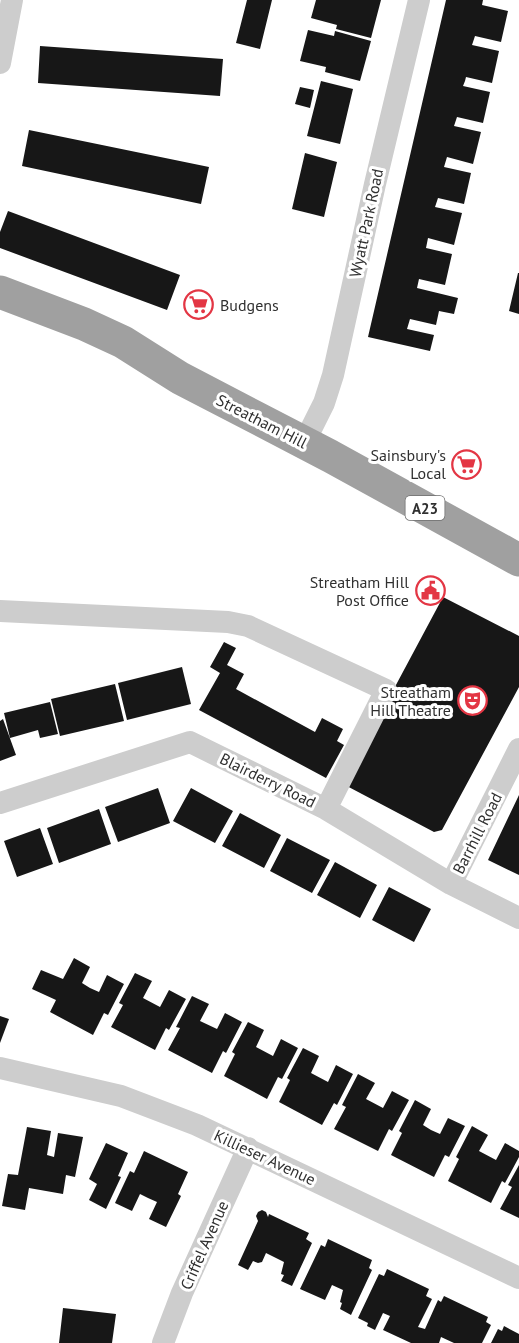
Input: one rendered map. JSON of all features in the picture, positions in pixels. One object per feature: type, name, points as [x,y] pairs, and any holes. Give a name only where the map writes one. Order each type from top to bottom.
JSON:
[{"type":"highway","name":"Streatham Hill","points":[[0,292],[84,324],[123,342],[180,378],[304,442],[519,560]]},
{"type":"street","points":[[0,63],[12,0]]},
{"type":"street","name":"Wyatt Park Road","points":[[304,442],[324,403],[333,375],[419,0]]},
{"type":"street","points":[[0,611],[228,622],[248,626],[386,690],[326,809]]},
{"type":"street","name":"Blairderry Road","points":[[0,803],[190,742],[326,809],[451,884],[519,918]]},
{"type":"street","name":"Barrhill Road","points":[[451,884],[519,750]]},
{"type":"street","name":"Killieser Avenue","points":[[0,1068],[121,1096],[197,1125],[519,1278]]},
{"type":"street","name":"Criffel Avenue","points":[[163,1343],[182,1293],[248,1148]]},
{"type":"building","points":[[247,0],[272,0],[260,49],[236,43]]},
{"type":"building","points":[[316,0],[381,0],[371,38],[336,29],[337,25],[311,18]]},
{"type":"building","points":[[446,0],[483,0],[482,5],[508,11],[501,42],[475,36],[472,45],[499,51],[492,83],[466,77],[463,86],[490,92],[483,123],[457,117],[454,126],[481,132],[473,164],[447,157],[444,167],[471,173],[464,204],[438,198],[435,207],[462,213],[454,245],[428,238],[426,248],[452,254],[445,285],[419,279],[417,288],[458,298],[454,314],[439,311],[436,325],[410,319],[407,329],[434,335],[430,351],[368,337]]},
{"type":"building","points":[[308,30],[334,36],[335,31],[371,41],[360,81],[325,72],[326,67],[300,61]]},
{"type":"building","points":[[40,46],[223,59],[220,96],[38,83]]},
{"type":"building","points":[[321,81],[353,89],[340,144],[307,136]]},
{"type":"building","points":[[300,87],[314,90],[310,108],[295,104]]},
{"type":"building","points":[[29,130],[209,167],[201,204],[22,166]]},
{"type":"building","points":[[305,153],[337,162],[324,217],[292,209]]},
{"type":"building","points":[[8,211],[180,275],[167,310],[0,248],[0,232]]},
{"type":"building","points":[[519,273],[519,314],[509,311]]},
{"type":"building","points":[[443,597],[519,636],[519,687],[442,830],[434,832],[343,784]]},
{"type":"building","points":[[224,642],[236,648],[227,665],[244,674],[236,689],[315,732],[322,718],[343,729],[337,741],[344,745],[326,778],[199,710],[220,673],[210,667]]},
{"type":"building","points":[[182,667],[191,704],[127,720],[118,683]]},
{"type":"building","points":[[115,684],[124,721],[60,736],[51,699]]},
{"type":"building","points":[[50,702],[58,734],[40,738],[38,730],[10,738],[4,713]]},
{"type":"building","points":[[3,719],[16,755],[0,761],[0,721]]},
{"type":"building","points":[[158,788],[170,823],[118,842],[105,807]]},
{"type":"building","points":[[191,788],[233,811],[215,843],[173,821]]},
{"type":"building","points":[[519,795],[519,875],[488,860]]},
{"type":"building","points":[[99,809],[111,844],[59,863],[47,828]]},
{"type":"building","points":[[240,813],[281,835],[264,868],[222,846]]},
{"type":"building","points":[[40,828],[53,864],[17,877],[4,841]]},
{"type":"building","points":[[287,838],[330,860],[312,893],[270,871]]},
{"type":"building","points":[[335,862],[377,885],[360,918],[317,895]]},
{"type":"building","points":[[389,887],[431,909],[414,942],[372,920]]},
{"type":"building","points":[[74,958],[90,967],[82,983],[90,988],[99,992],[107,975],[124,984],[108,1015],[104,1013],[93,1035],[50,1012],[56,1000],[32,989],[41,970],[63,979]]},
{"type":"building","points":[[135,973],[152,981],[143,998],[160,1007],[169,990],[186,999],[169,1030],[166,1028],[155,1050],[111,1027],[123,1005],[119,1003]]},
{"type":"building","points":[[192,996],[209,1004],[200,1021],[217,1029],[225,1013],[242,1022],[226,1053],[223,1051],[212,1073],[168,1050],[180,1028],[176,1027]]},
{"type":"building","points":[[0,1016],[9,1019],[0,1043]]},
{"type":"building","points":[[248,1022],[264,1030],[256,1047],[273,1056],[281,1039],[298,1048],[282,1079],[278,1077],[267,1099],[224,1076],[235,1054],[232,1052]]},
{"type":"building","points":[[303,1048],[319,1056],[311,1073],[328,1082],[336,1065],[353,1074],[337,1105],[334,1103],[322,1125],[279,1102],[290,1080],[287,1078]]},
{"type":"building","points":[[358,1074],[375,1083],[366,1099],[383,1108],[392,1091],[409,1100],[392,1131],[389,1129],[378,1151],[334,1129],[346,1107],[342,1105]]},
{"type":"building","points":[[415,1100],[431,1109],[423,1125],[431,1130],[440,1134],[448,1118],[465,1126],[449,1157],[445,1155],[434,1177],[391,1155],[402,1133],[399,1131]]},
{"type":"building","points":[[472,1126],[488,1135],[479,1151],[496,1160],[505,1143],[519,1151],[519,1157],[505,1183],[502,1181],[491,1203],[448,1181],[459,1159],[456,1157]]},
{"type":"building","points":[[27,1127],[51,1131],[47,1155],[54,1157],[58,1133],[83,1137],[75,1177],[66,1175],[63,1194],[29,1188],[25,1210],[2,1206],[8,1174],[18,1175]]},
{"type":"building","points":[[106,1143],[128,1153],[118,1176],[121,1177],[106,1209],[89,1200],[97,1184],[89,1179]]},
{"type":"building","points":[[144,1151],[188,1172],[178,1194],[181,1196],[166,1227],[149,1219],[157,1202],[140,1194],[132,1211],[115,1203],[130,1171],[134,1173]]},
{"type":"building","points":[[519,1165],[519,1218],[500,1209],[512,1187],[508,1185]]},
{"type":"building","points":[[262,1210],[268,1217],[269,1214],[309,1233],[306,1239],[312,1243],[292,1286],[281,1281],[284,1275],[281,1274],[284,1262],[266,1253],[262,1262],[253,1261],[248,1270],[238,1265],[258,1221],[256,1216]]},
{"type":"building","points":[[328,1239],[372,1260],[369,1268],[372,1270],[351,1315],[340,1309],[343,1290],[332,1285],[325,1300],[300,1289],[321,1245],[325,1247]]},
{"type":"building","points":[[387,1269],[429,1289],[426,1296],[432,1299],[418,1327],[425,1329],[438,1300],[441,1302],[444,1296],[488,1317],[486,1322],[491,1325],[482,1343],[454,1343],[441,1337],[439,1343],[411,1343],[383,1330],[390,1316],[383,1313],[375,1330],[367,1326],[368,1323],[358,1318],[379,1274],[384,1276]]},
{"type":"building","points":[[63,1308],[116,1314],[112,1343],[59,1343]]},
{"type":"building","points":[[504,1326],[519,1334],[519,1343],[491,1343],[498,1329],[502,1331]]},
{"type":"place","name":"Budgens","points":[[199,305]]},
{"type":"place","name":"Sainsbury's Local","points":[[467,464]]},
{"type":"place","name":"Streatham Hill Post Office","points":[[430,591]]},
{"type":"place","name":"Streatham Hill Theatre","points":[[472,701]]}]
